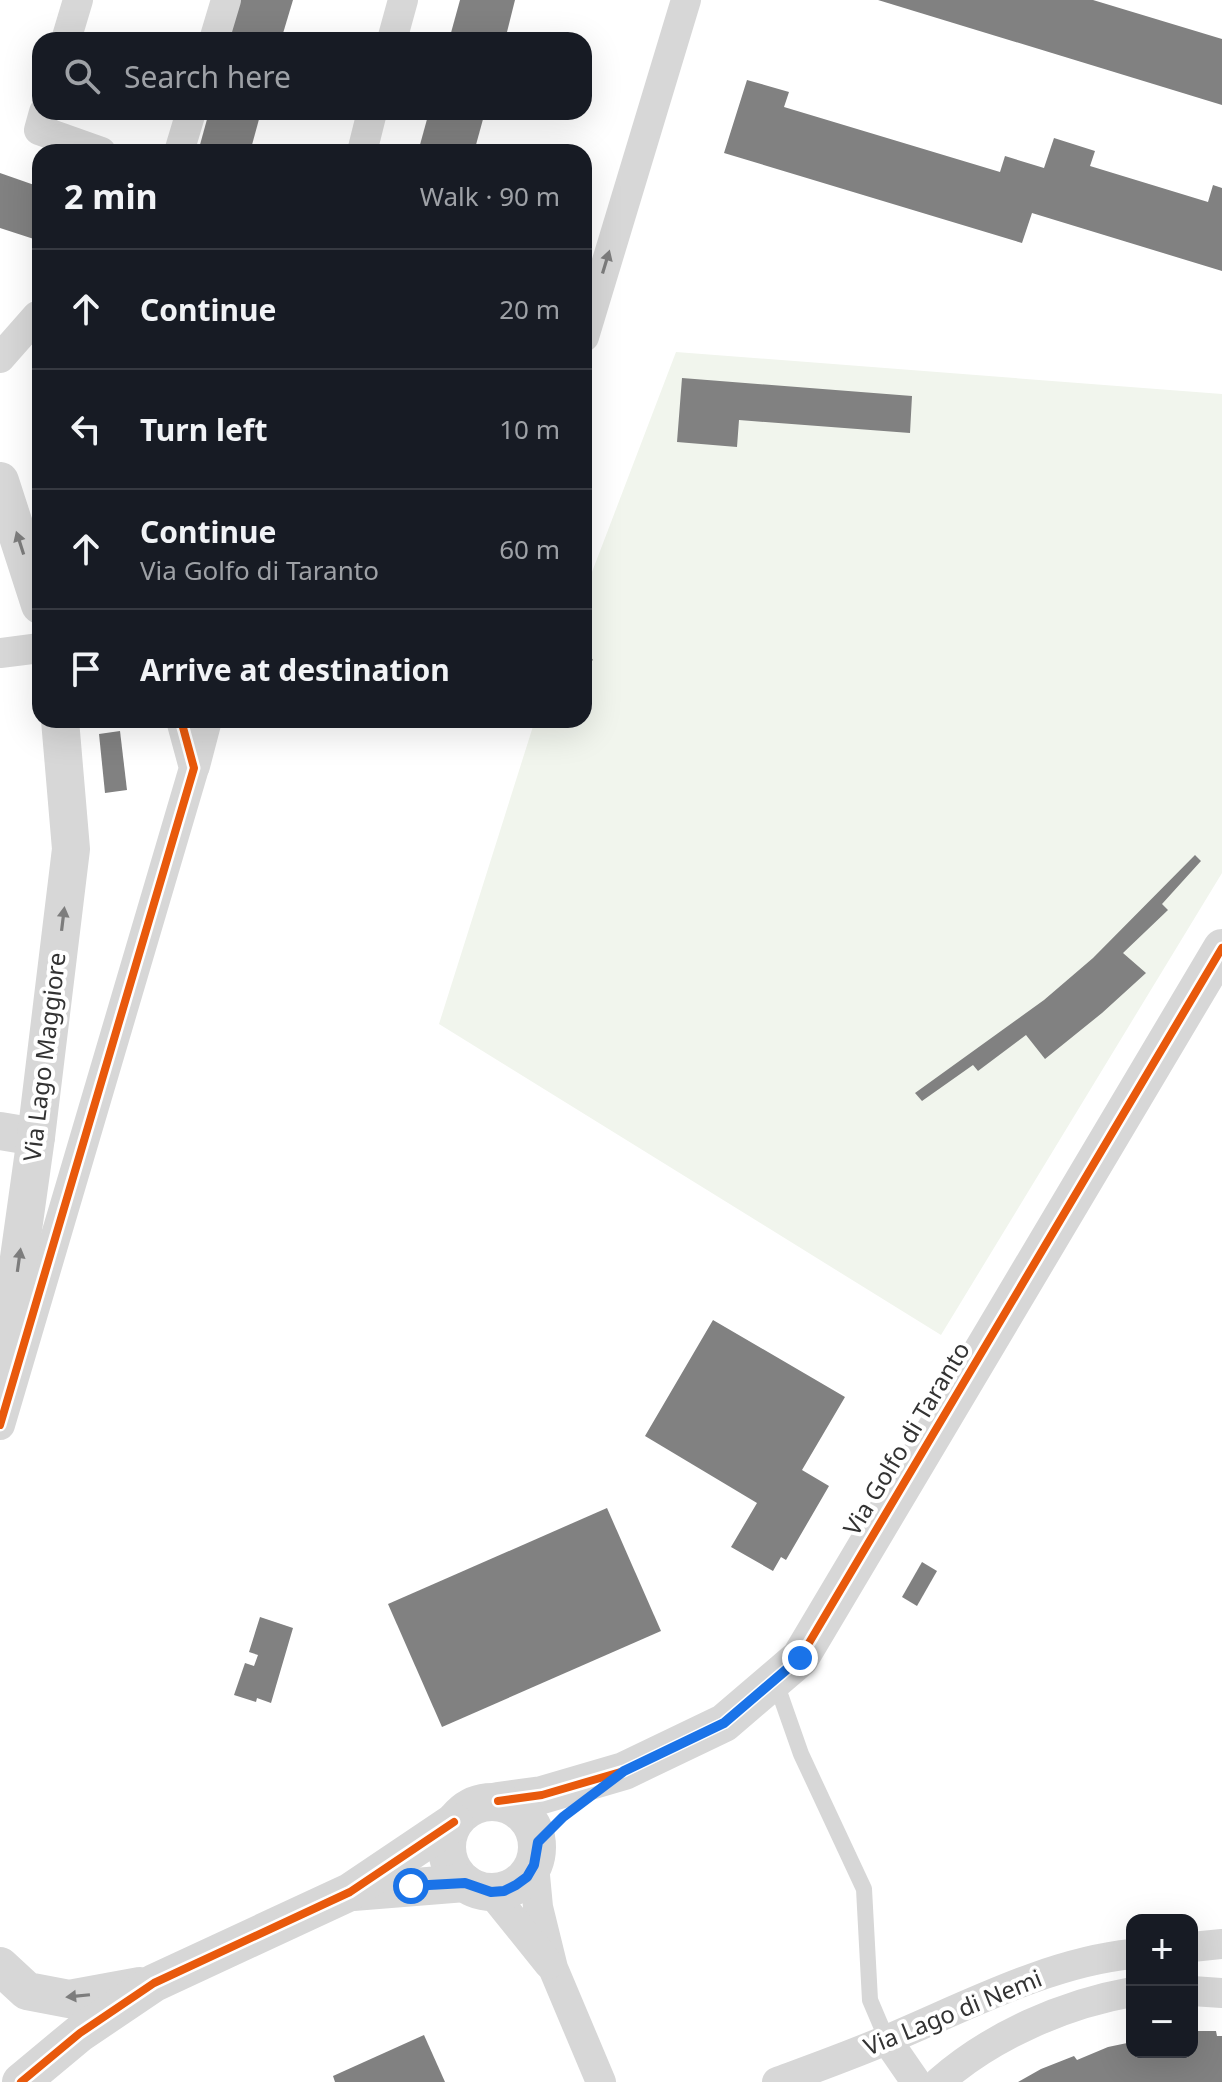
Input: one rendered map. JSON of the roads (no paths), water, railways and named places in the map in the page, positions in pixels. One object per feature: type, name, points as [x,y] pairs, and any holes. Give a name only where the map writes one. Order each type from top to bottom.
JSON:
[{"type":"street","points":[[68,32],[78,0]]},
{"type":"street","points":[[216,32],[226,0]]},
{"type":"street","points":[[394,32],[403,0]]},
{"type":"street","points":[[592,311],[686,0]]},
{"type":"street","points":[[42,120],[39,130],[78,144]]},
{"type":"street","points":[[181,144],[189,120]]},
{"type":"street","points":[[364,144],[370,120]]},
{"type":"street","points":[[0,358],[32,322]]},
{"type":"street","points":[[0,481],[32,580]]},
{"type":"street","points":[[0,653],[32,649]]},
{"type":"street","name":"Via Lago Maggiore","points":[[0,1393],[18,1134],[71,849],[61,728]]},
{"type":"street","points":[[183,728],[194,768]]},
{"type":"street","points":[[0,1425],[205,728]]},
{"type":"street","name":"Via Golfo di Taranto","points":[[498,1801],[542,1795],[624,1771],[724,1723],[800,1658],[1222,948]]},
{"type":"street","name":"Via Golfo di Taranto","points":[[536,1854],[563,1817],[624,1771]]},
{"type":"street","points":[[28,2078],[80,2033],[154,1983],[350,1892],[454,1822],[473,1805],[498,1801],[513,1806],[534,1827],[538,1907],[553,1968],[601,2082]]},
{"type":"street","points":[[454,1822],[448,1835],[449,1862],[478,1888],[553,1968]]},
{"type":"street","points":[[350,1892],[478,1888],[504,1891],[527,1877],[536,1854]]},
{"type":"street","points":[[1198,1946],[1222,1944]]},
{"type":"street","name":"Via Lago di Nemi","points":[[777,2082],[887,2040],[1001,1990],[1101,1957],[1126,1955]]},
{"type":"street","points":[[0,1966],[27,1991],[69,1999],[154,1983]]},
{"type":"street","points":[[1198,1991],[1222,1993]]},
{"type":"street","name":"Via Lago di Nemi","points":[[939,2082],[978,2054],[1029,2024],[1055,2013],[1126,1994]]},
{"type":"street","points":[[887,2040],[916,2082]]},
{"type":"lane","points":[[775,1680],[801,1754],[864,1889],[870,2000],[887,2040]]}]
